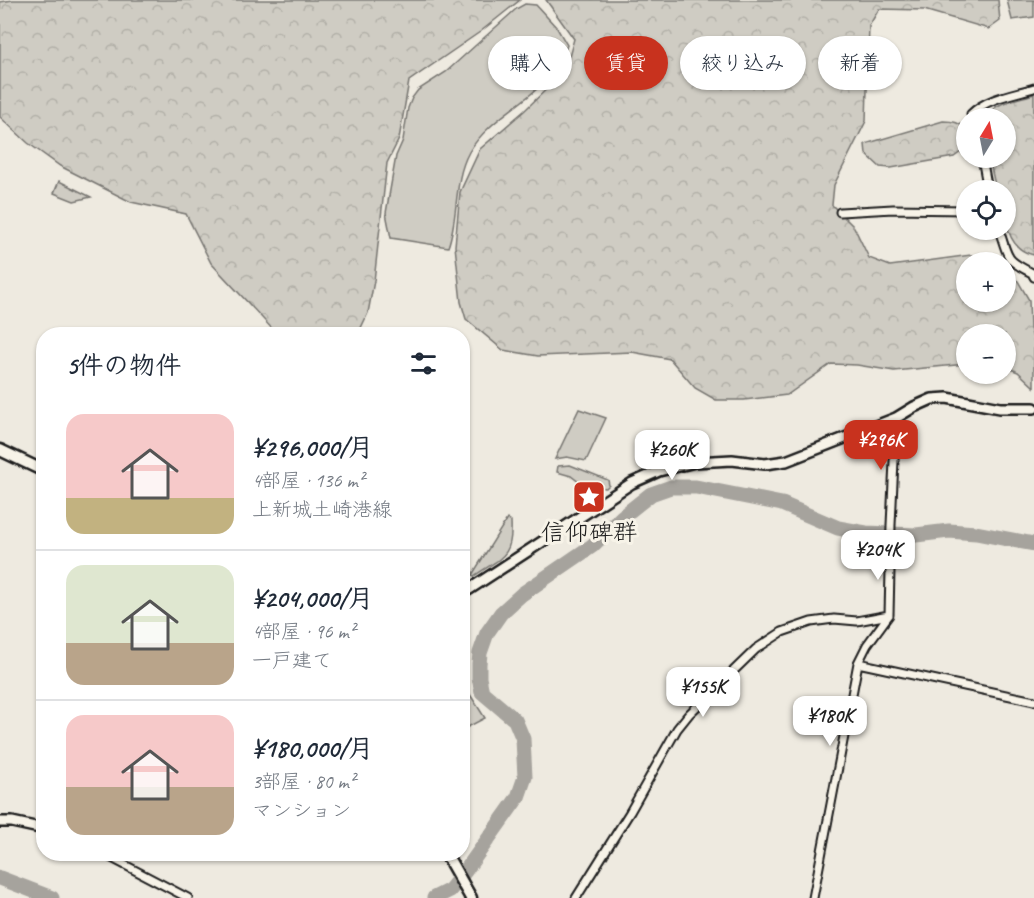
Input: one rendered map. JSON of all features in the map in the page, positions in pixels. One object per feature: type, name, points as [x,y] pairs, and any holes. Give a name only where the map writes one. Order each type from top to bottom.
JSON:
[{"type":"main road","points":[[470,589],[569,522],[645,476],[686,464],[711,460],[765,464],[786,461],[896,418],[914,406],[932,399],[947,398],[1000,408],[1034,408]]},
{"type":"main road","points":[[0,450],[36,467]]},
{"type":"main road","points":[[0,822],[36,827]]},
{"type":"main road","points":[[450,861],[471,898]]},
{"type":"street","points":[[979,108],[994,100],[1034,88]]},
{"type":"street","points":[[840,212],[893,209],[956,210]]},
{"type":"street","points":[[1003,240],[1012,263],[1032,273],[1034,277]]},
{"type":"street","points":[[813,898],[858,663],[867,645],[889,615],[896,418]]},
{"type":"street","points":[[576,898],[630,812],[677,729],[689,714],[756,649],[782,632],[811,622],[834,619],[857,621],[889,615]]},
{"type":"street","points":[[858,663],[1034,701]]},
{"type":"street","points":[[117,861],[188,898]]},
{"type":"green space","points":[[13,0],[520,0],[480,32],[409,81],[399,139],[387,163],[374,281],[368,313],[361,327],[270,327],[211,263],[186,214],[131,202],[60,166],[28,143],[0,117],[0,2]]},
{"type":"green space","points":[[546,0],[998,0],[1000,21],[989,29],[924,10],[879,9],[869,26],[869,36],[818,36],[818,90],[867,90],[866,121],[834,185],[832,205],[854,227],[869,258],[890,266],[956,257],[956,312],[1016,312],[1016,280],[1018,281],[1029,300],[1030,328],[1034,342],[1034,387],[1016,371],[1016,324],[956,324],[956,365],[894,371],[857,365],[831,364],[787,395],[744,400],[716,400],[695,388],[670,359],[632,352],[538,356],[503,350],[466,319],[461,302],[455,246],[460,192],[480,149],[546,90],[572,90],[574,39]]},
{"type":"green space","points":[[1007,0],[1034,0],[1034,17],[1012,20]]},
{"type":"green space","points":[[525,4],[536,5],[562,36],[488,36],[488,90],[536,90],[492,125],[469,152],[458,187],[454,224],[448,247],[391,238],[386,213],[396,156],[403,140],[408,108],[412,98],[418,90],[446,72],[516,9]]},
{"type":"green space","points":[[1034,94],[1034,255],[1024,252],[1013,240],[1016,240],[1016,180],[994,180],[991,168],[1016,168],[1016,108],[994,108]]},
{"type":"green space","points":[[943,121],[956,122],[956,156],[954,157],[891,168],[880,167],[866,154],[865,144]]},
{"type":"green space","points":[[59,181],[91,197],[74,201],[54,193]]},
{"type":"green space","points":[[579,409],[606,418],[586,461],[567,457],[555,459]]},
{"type":"green space","points":[[570,465],[608,480],[609,485],[606,488],[584,486],[571,476],[557,472],[558,466]]},
{"type":"green space","points":[[507,519],[511,522],[511,534],[507,550],[498,560],[474,576],[472,575]]},
{"type":"green space","points":[[470,695],[485,718],[470,726]]},
{"type":"waterway","points":[[434,898],[450,890],[466,870],[518,797],[525,777],[523,739],[515,720],[482,692],[479,664],[487,633],[501,613],[522,594],[592,546],[622,517],[651,494],[671,487],[696,487],[782,504],[838,528],[866,533],[916,535],[949,531],[976,533],[1034,544]]},
{"type":"waterway","points":[[0,878],[52,898]]},
{"type":"place","name":"信仰碑群","points":[[589,497]]}]
